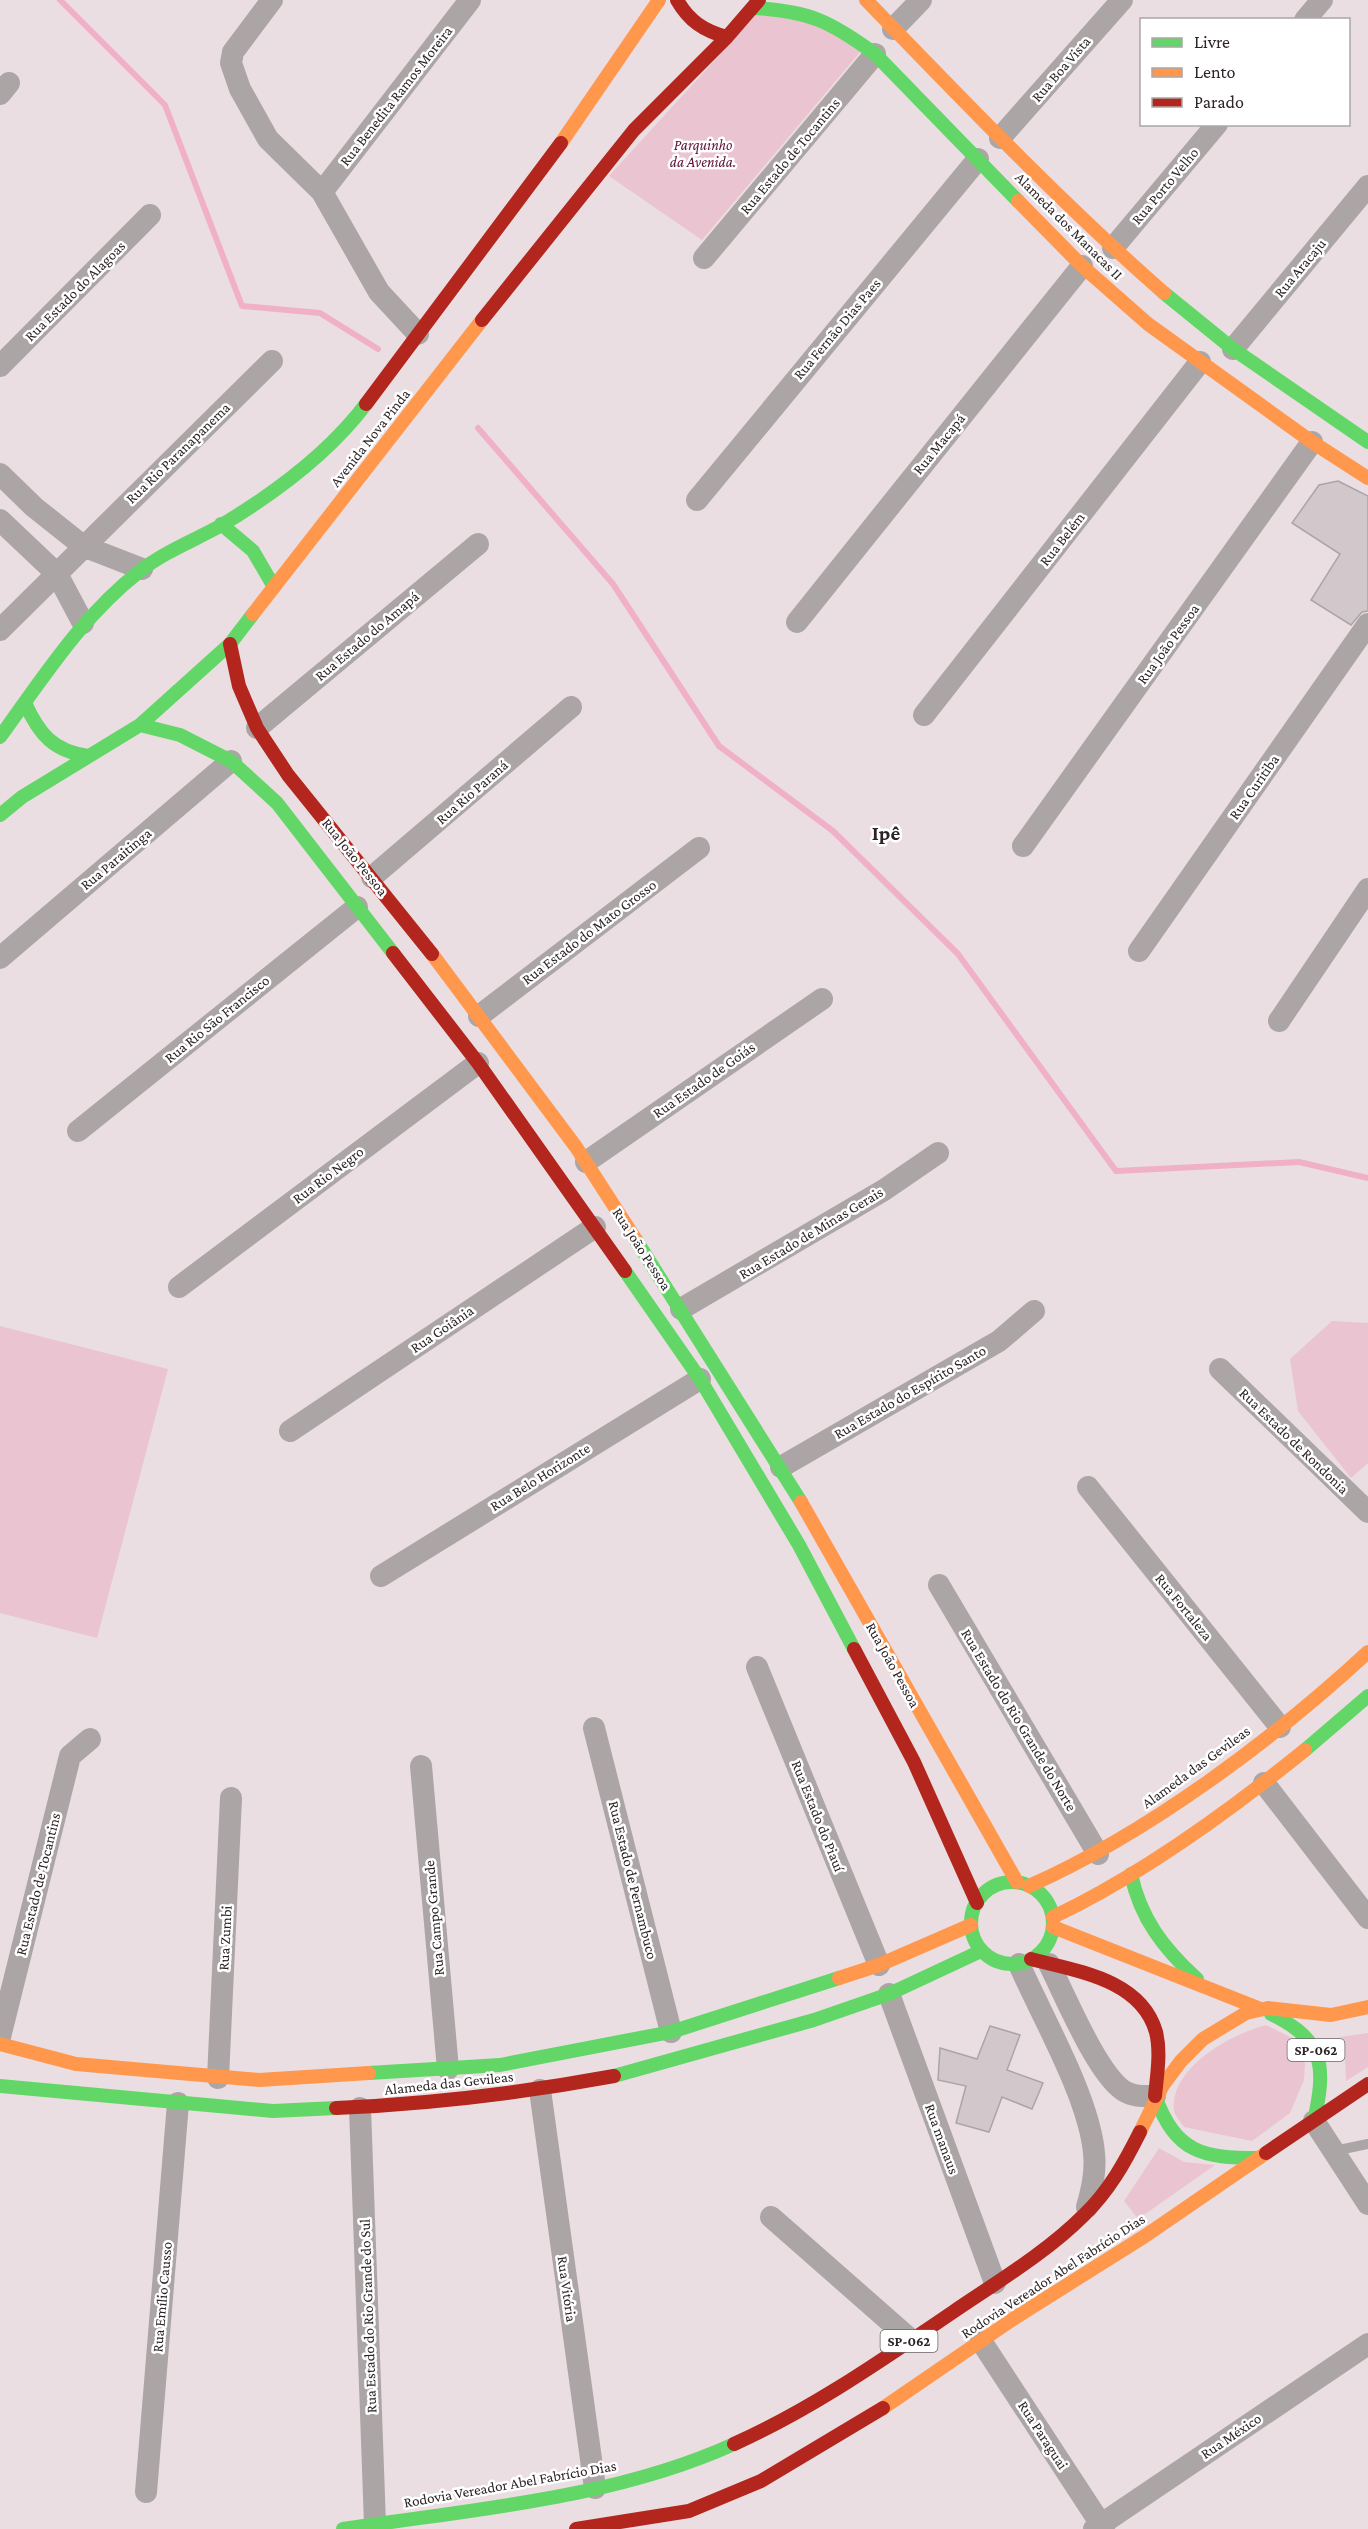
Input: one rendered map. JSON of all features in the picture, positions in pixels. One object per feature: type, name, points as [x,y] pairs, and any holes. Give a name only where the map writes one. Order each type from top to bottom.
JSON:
[{"type":"street","points":[[272,0],[233,52],[234,73],[251,113],[268,139],[322,192],[379,292],[418,334]]},
{"type":"street","name":"Rua Benedita Ramos Moreira","points":[[322,192],[470,0]]},
{"type":"street","name":"Avenida Nova Pinda","points":[[0,737],[51,663],[83,623],[142,569],[221,525],[260,499],[331,444],[362,409],[537,178],[659,0]]},
{"type":"street","points":[[677,0],[693,23],[705,31],[727,37]]},
{"type":"street","name":"Alameda dos Manacas II","points":[[866,0],[1000,138],[1113,248],[1233,349],[1366,436]]},
{"type":"street","points":[[893,29],[921,0]]},
{"type":"street","name":"Rua Boa Vista","points":[[1000,138],[1122,0]]},
{"type":"street","points":[[1307,18],[1322,0]]},
{"type":"street","name":"Avenida Nova Pinda","points":[[0,815],[22,797],[140,725],[230,644],[455,354],[634,130],[727,37],[756,4]]},
{"type":"street","name":"Alameda dos Manacas II","points":[[756,4],[811,13],[836,25],[875,54],[1082,266],[1148,324],[1312,442],[1368,478]]},
{"type":"street","name":"Rua Estado de Tocantins","points":[[704,258],[875,54]]},
{"type":"street","name":"Rua Porto Velho","points":[[1113,248],[1215,126]]},
{"type":"street","name":"Rua Fernão Dias Paes","points":[[697,500],[978,159]]},
{"type":"street","name":"Rua Aracaju","points":[[1233,349],[1368,186]]},
{"type":"street","name":"Rua Estado do Alagoas","points":[[0,366],[150,215]]},
{"type":"street","name":"Rua Macapá","points":[[797,622],[1082,266]]},
{"type":"street","name":"Rua Rio Paranapanema","points":[[0,630],[272,361]]},
{"type":"street","name":"Rua Belém","points":[[924,715],[1200,362]]},
{"type":"street","name":"Rua João Pessoa","points":[[1023,846],[1312,442]]},
{"type":"street","points":[[0,474],[34,507],[83,546],[142,569]]},
{"type":"street","points":[[0,520],[57,574],[83,623]]},
{"type":"street","points":[[221,525],[251,546],[263,561],[274,587]]},
{"type":"street","name":"Rua Estado do Amapá","points":[[257,728],[478,544]]},
{"type":"street","name":"Rua Curitiba","points":[[1139,951],[1368,624]]},
{"type":"street","name":"Rua João Pessoa","points":[[230,644],[239,686],[257,728],[288,775],[372,878],[479,1016],[586,1162],[781,1467],[1023,1884]]},
{"type":"street","points":[[25,703],[44,739],[58,751],[68,755],[88,756]]},
{"type":"street","name":"Rua Rio Paraná","points":[[372,878],[571,707]]},
{"type":"street","name":"Rua João Pessoa","points":[[140,725],[180,735],[231,761],[277,803],[478,1063],[595,1227],[700,1379],[798,1545],[903,1742],[976,1902]]},
{"type":"street","name":"Rua Paraitinga","points":[[0,958],[231,761]]},
{"type":"street","name":"Rua Estado do Mato Grosso","points":[[479,1016],[699,848]]},
{"type":"street","points":[[1280,1022],[1368,889]]},
{"type":"street","name":"Rua Rio São Francisco","points":[[78,1131],[357,907]]},
{"type":"street","name":"Rua Estado de Goiás","points":[[586,1162],[822,999]]},
{"type":"street","name":"Rua Rio Negro","points":[[179,1287],[478,1063]]},
{"type":"street","name":"Rua Estado de Minas Gerais","points":[[681,1309],[884,1190],[938,1153]]},
{"type":"street","name":"Rua Goiânia","points":[[290,1431],[595,1227]]},
{"type":"street","name":"Rua Estado do Espírito Santo","points":[[781,1467],[999,1341],[1034,1311]]},
{"type":"street","name":"Rua Estado de Rondonia","points":[[1220,1369],[1368,1512]]},
{"type":"street","name":"Rua Belo Horizonte","points":[[381,1576],[700,1379]]},
{"type":"street","name":"Rua Fortaleza","points":[[1088,1487],[1280,1727]]},
{"type":"street","name":"Rua Estado do Rio Grande do Norte","points":[[939,1585],[1098,1854]]},
{"type":"street","name":"Alameda das Gevileas","points":[[976,1902],[994,1887],[1023,1884],[1098,1854],[1156,1817],[1280,1727],[1368,1652]]},
{"type":"street","name":"Rua Estado do Piauí","points":[[756,1667],[879,1965]]},
{"type":"street","points":[[1053,1922],[1131,1874],[1264,1783],[1368,1696]]},
{"type":"street","name":"Rua Estado de Pernambuco","points":[[594,1728],[671,2032]]},
{"type":"street","name":"Rua Estado de Tocantins","points":[[0,2037],[70,1756],[90,1738]]},
{"type":"street","name":"Rua Campo Grande","points":[[421,1766],[448,2069]]},
{"type":"street","points":[[1264,1783],[1368,1918]]},
{"type":"street","name":"Rua Zumbi","points":[[218,2078],[231,1798]]},
{"type":"street","points":[[1131,1874],[1134,1895],[1143,1917],[1184,1968],[1206,1988]]},
{"type":"street","points":[[1023,1884],[1041,1894],[1049,1904],[1053,1922],[1046,1946],[1033,1962]]},
{"type":"street","points":[[976,1902],[971,1925],[974,1939],[981,1951],[1005,1964],[1033,1962],[1114,1982],[1130,1991],[1144,2006],[1154,2024],[1160,2051],[1155,2096],[1163,2121],[1179,2143],[1205,2156],[1259,2158]]},
{"type":"street","points":[[1053,1922],[1258,2008],[1328,2015],[1368,2007]]},
{"type":"street","name":"Alameda das Gevileas","points":[[218,2078],[259,2080],[448,2069],[545,2058],[671,2032],[879,1965],[971,1925]]},
{"type":"street","name":"Alameda das Gevileas","points":[[0,2086],[273,2111],[416,2105],[540,2090],[629,2073],[814,2020],[889,1994],[981,1951]]},
{"type":"street","points":[[1033,1962],[1107,2074],[1123,2091],[1134,2096],[1155,2096]]},
{"type":"street","points":[[1033,1962],[1064,2061],[1088,2123],[1094,2152],[1094,2181],[1085,2214]]},
{"type":"street","name":"Rua manaus","points":[[889,1994],[995,2283]]},
{"type":"street","name":"Rodovia Vereador Abel Fabrício Dias","points":[[343,2529],[436,2516],[595,2488],[695,2460],[776,2426],[911,2340],[995,2283],[1085,2214],[1106,2190],[1133,2148],[1155,2096],[1171,2071],[1191,2047],[1216,2028],[1258,2008]]},
{"type":"street","name":"SP-062","points":[[1258,2008],[1291,2022],[1305,2032],[1320,2058],[1323,2086],[1314,2121]]},
{"type":"street","points":[[0,2044],[75,2064],[218,2078]]},
{"type":"street","name":"Rodovia Vereador Abel Fabrício Dias","points":[[576,2529],[689,2511],[761,2481],[823,2446],[1145,2236],[1368,2084]]},
{"type":"street","name":"Rua Vitória","points":[[540,2090],[595,2488]]},
{"type":"street","name":"Rua Emílio Causso","points":[[146,2492],[178,2103]]},
{"type":"street","name":"Rua Estado do Rio Grande do Sul","points":[[360,2108],[375,2524]]},
{"type":"street","points":[[1314,2121],[1368,2204]]},
{"type":"street","points":[[771,2217],[911,2340]]},
{"type":"street","name":"Rua Paraguai","points":[[981,2341],[1100,2527]]},
{"type":"street","name":"Rua México","points":[[1100,2527],[1368,2344]]},
{"type":"street","points":[[674,2529],[689,2511]]},
{"type":"lane","points":[[1334,2151],[1368,2144]]},
{"type":"green space","name":"Parquinho da Avenida.","points":[[756,15],[813,19],[861,51],[702,240],[609,176]]},
{"type":"green space","points":[[1332,1321],[1368,1323],[1368,1463],[1351,1478],[1298,1411],[1290,1359]]},
{"type":"green space","points":[[0,1326],[168,1369],[97,1638],[0,1613]]},
{"type":"green space","points":[[1266,2025],[1296,2040],[1305,2064],[1304,2080],[1290,2113],[1252,2141],[1184,2127],[1174,2111],[1175,2095],[1181,2081],[1192,2067],[1220,2045],[1236,2036]]},
{"type":"green space","points":[[1368,2033],[1368,2067],[1346,2081],[1345,2057],[1340,2037]]},
{"type":"green space","points":[[1159,2148],[1184,2162],[1215,2165],[1138,2219],[1124,2201]]},
{"type":"building","points":[[1338,481],[1368,496],[1368,611],[1362,612],[1351,625],[1311,600],[1340,554],[1292,523],[1319,485]]},
{"type":"building","points":[[990,2026],[1020,2035],[1007,2070],[1043,2083],[1032,2109],[1002,2097],[989,2132],[956,2123],[966,2086],[938,2080],[940,2048],[977,2059]]},
{"type":"waterway","points":[[60,0],[165,105],[242,306],[320,313],[378,349]]},
{"type":"waterway","points":[[478,428],[613,584],[719,746],[833,831],[958,954],[1116,1171],[1299,1162],[1368,1178]]},
{"type":"traffic: fast","points":[[753,8],[789,12],[818,20],[845,33],[875,54],[1018,201]]},
{"type":"traffic: fast","points":[[1164,293],[1233,349],[1368,442]]},
{"type":"traffic: fast","points":[[0,737],[64,649],[119,589],[159,558],[220,526],[279,487],[335,439],[366,404]]},
{"type":"traffic: fast","points":[[221,524],[253,551],[274,587]]},
{"type":"traffic: fast","points":[[0,815],[22,797],[140,725],[230,644],[253,614]]},
{"type":"traffic: fast","points":[[25,703],[36,724],[56,745],[76,754],[88,756]]},
{"type":"traffic: fast","points":[[140,725],[180,735],[231,761],[277,803],[393,953]]},
{"type":"traffic: fast","points":[[636,1240],[801,1502]]},
{"type":"traffic: fast","points":[[625,1271],[700,1379],[799,1545],[854,1649]]},
{"type":"traffic: fast","points":[[1305,1750],[1368,1696]]},
{"type":"traffic: fast","points":[[1131,1874],[1140,1905],[1155,1932],[1174,1956],[1197,1979]]},
{"type":"traffic: fast","points":[[1012,1882],[1028,1885],[1041,1894],[1050,1907],[1053,1923],[1050,1939],[1041,1952],[1028,1961],[1012,1964],[996,1961],[983,1952],[974,1939],[971,1923],[974,1907],[983,1894],[996,1885],[1012,1882]]},
{"type":"traffic: fast","points":[[614,2076],[814,2020],[889,1994],[981,1951]]},
{"type":"traffic: fast","points":[[369,2073],[500,2065],[671,2032],[839,1978]]},
{"type":"traffic: fast","points":[[1271,2014],[1302,2034],[1312,2045],[1317,2057],[1320,2085],[1314,2121]]},
{"type":"traffic: fast","points":[[0,2086],[273,2111],[336,2108]]},
{"type":"traffic: fast","points":[[1155,2096],[1163,2115],[1182,2141],[1207,2153],[1239,2158],[1259,2158]]},
{"type":"traffic: fast","points":[[343,2529],[492,2508],[591,2490],[688,2463],[734,2444]]},
{"type":"traffic: slow","points":[[561,143],[659,0]]},
{"type":"traffic: slow","points":[[866,0],[1049,186],[1164,293]]},
{"type":"traffic: slow","points":[[1018,201],[1082,266],[1148,324],[1312,442],[1368,478]]},
{"type":"traffic: slow","points":[[253,614],[482,320]]},
{"type":"traffic: slow","points":[[432,954],[576,1147],[636,1240]]},
{"type":"traffic: slow","points":[[801,1502],[1017,1882]]},
{"type":"traffic: slow","points":[[1029,1886],[1119,1840],[1208,1782],[1292,1718],[1368,1652]]},
{"type":"traffic: slow","points":[[1053,1917],[1118,1882],[1184,1841],[1305,1750]]},
{"type":"traffic: slow","points":[[839,1978],[879,1965],[971,1925]]},
{"type":"traffic: slow","points":[[1053,1927],[1258,2008]]},
{"type":"traffic: slow","points":[[1140,2132],[1163,2085],[1181,2061],[1203,2039],[1246,2013],[1268,2008],[1331,2015],[1368,2007]]},
{"type":"traffic: slow","points":[[0,2044],[76,2064],[259,2080],[369,2073]]},
{"type":"traffic: slow","points":[[883,2408],[1013,2319],[1145,2236],[1266,2153]]},
{"type":"traffic: jam","points":[[677,0],[698,24],[711,32],[727,37]]},
{"type":"traffic: jam","points":[[482,320],[634,130],[727,37],[759,0]]},
{"type":"traffic: jam","points":[[366,404],[561,143]]},
{"type":"traffic: jam","points":[[230,644],[239,686],[257,728],[288,775],[432,954]]},
{"type":"traffic: jam","points":[[393,953],[478,1063],[625,1271]]},
{"type":"traffic: jam","points":[[854,1649],[914,1762],[977,1903]]},
{"type":"traffic: jam","points":[[1031,1959],[1105,1980],[1136,2000],[1148,2014],[1156,2032],[1158,2064],[1155,2096]]},
{"type":"traffic: jam","points":[[336,2108],[476,2097],[614,2076]]},
{"type":"traffic: jam","points":[[1266,2153],[1368,2084]]},
{"type":"traffic: jam","points":[[734,2444],[846,2383],[1037,2254],[1069,2229],[1101,2196],[1122,2165],[1140,2132]]},
{"type":"traffic: jam","points":[[576,2529],[689,2511],[761,2481],[883,2408]]},
{"type":"district","name":"Ipê","points":[[886,833]]}]
